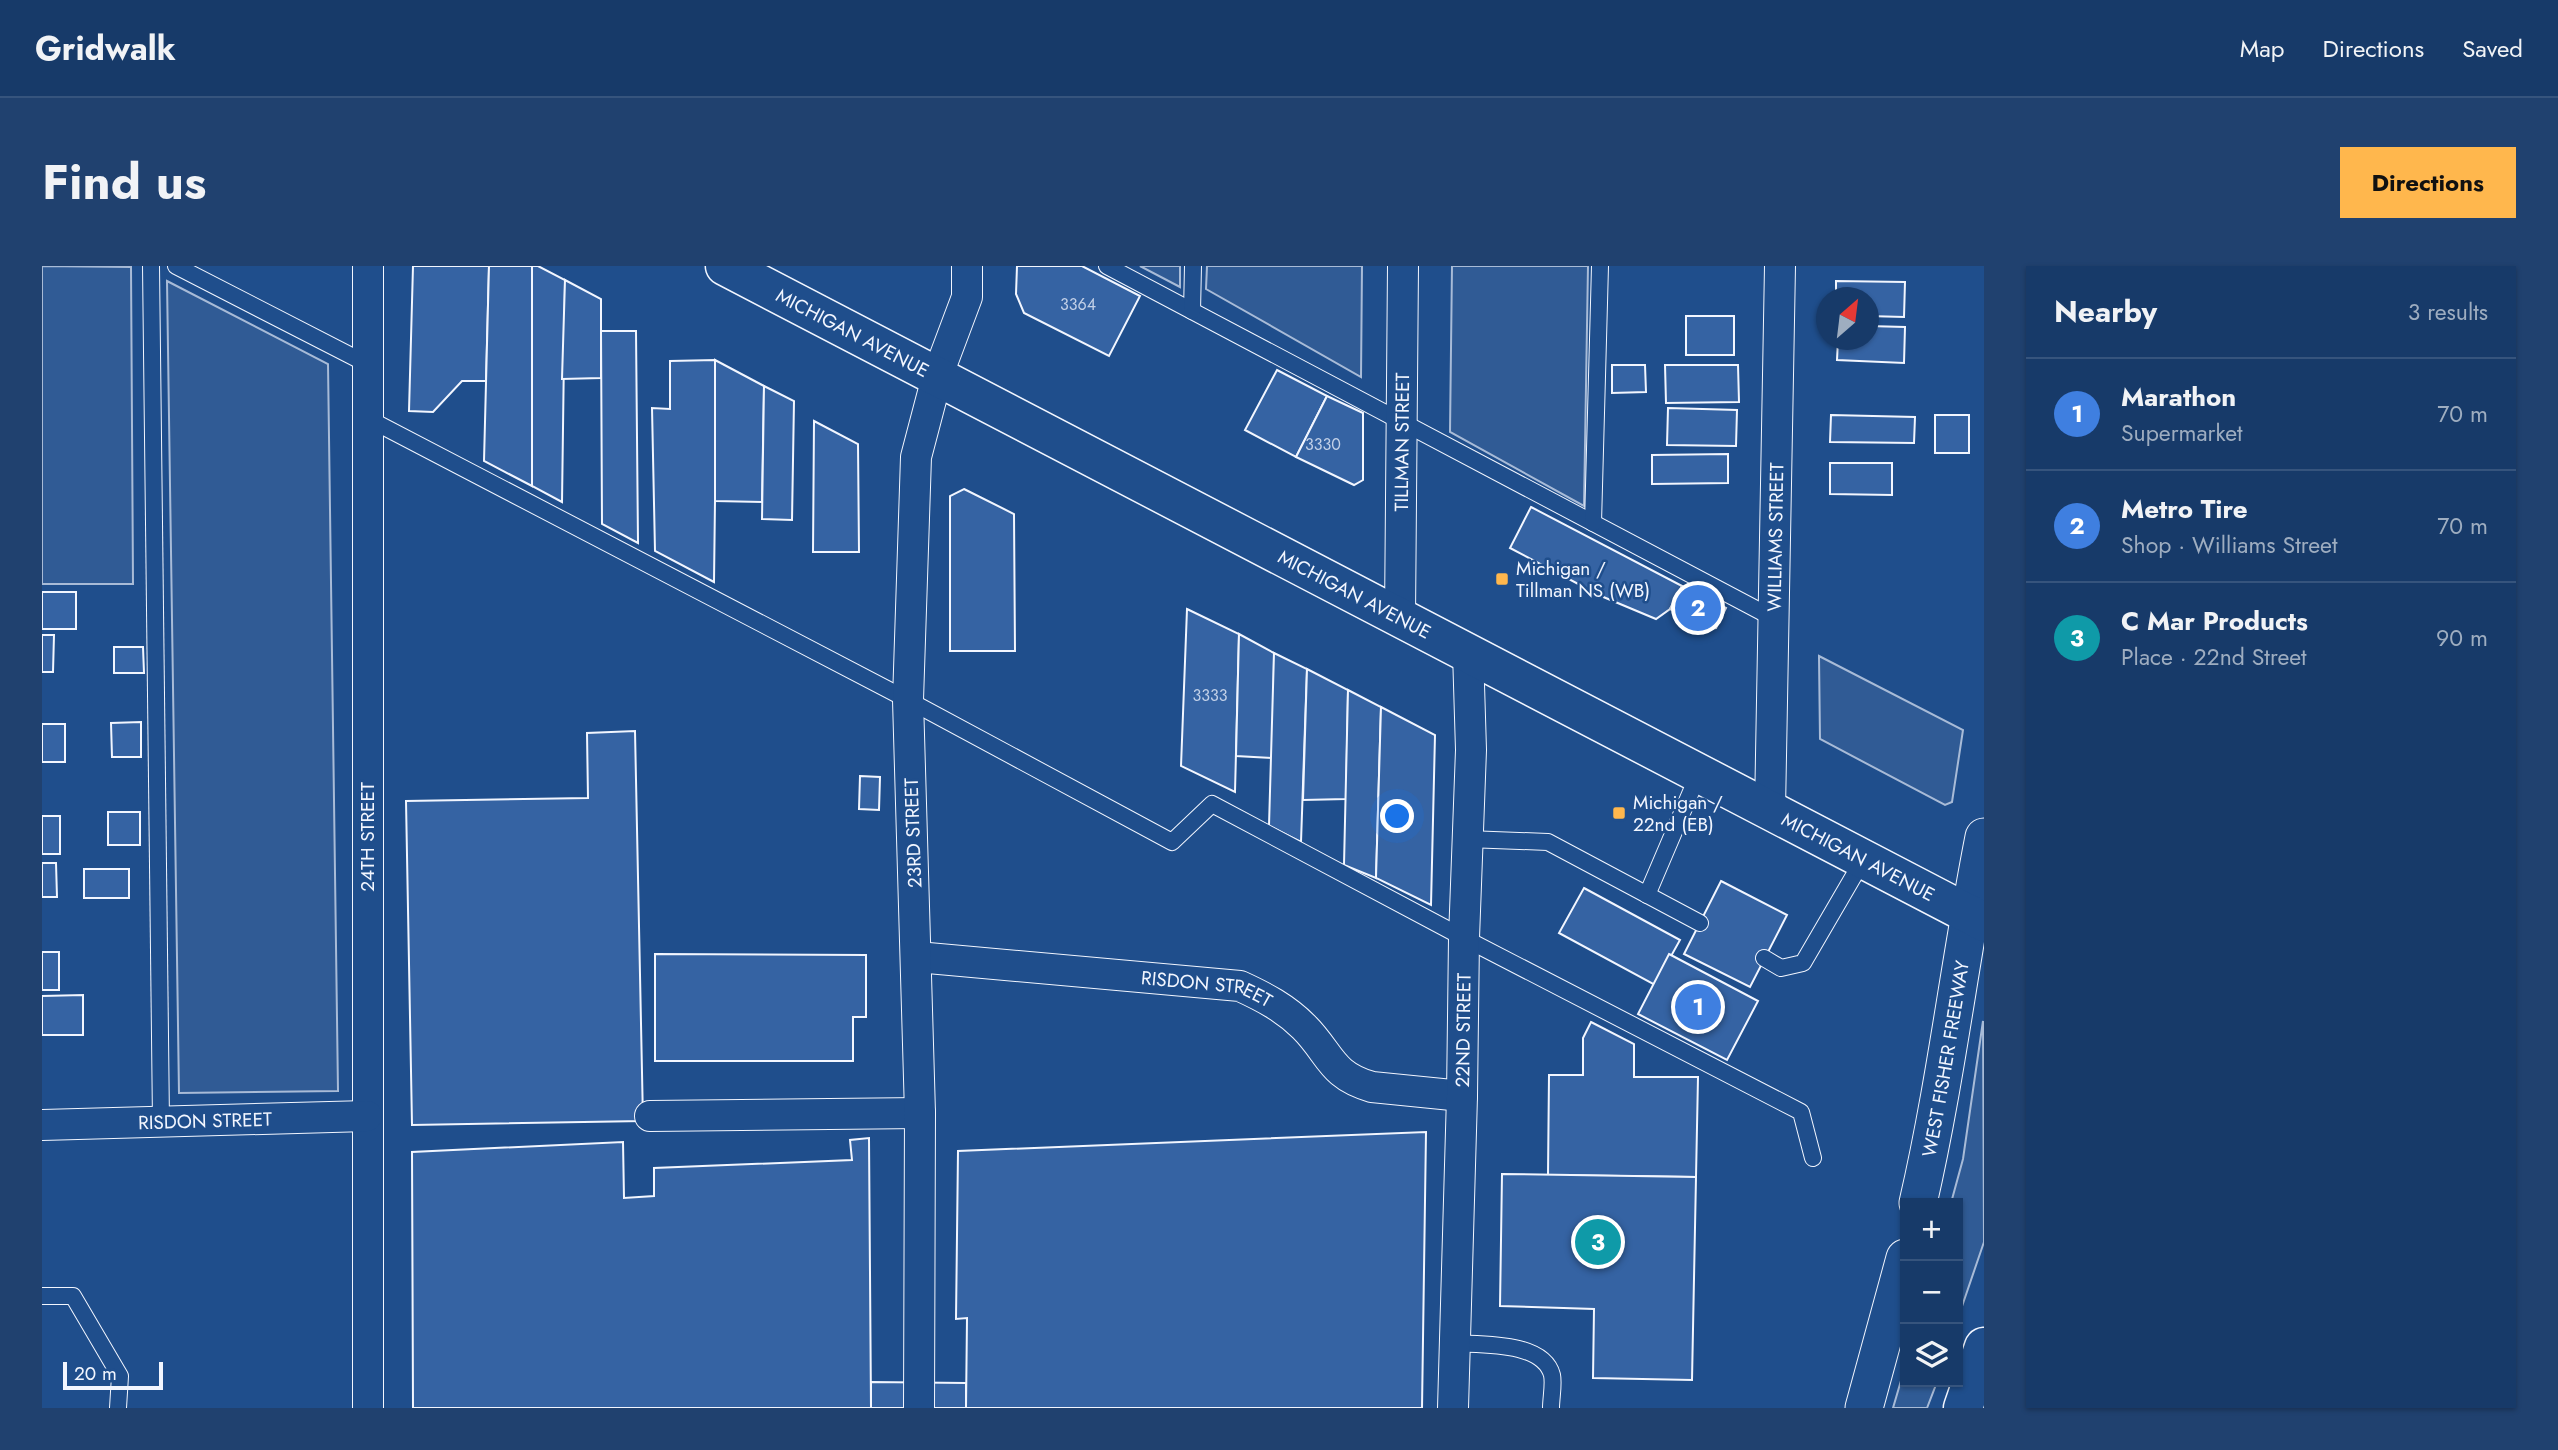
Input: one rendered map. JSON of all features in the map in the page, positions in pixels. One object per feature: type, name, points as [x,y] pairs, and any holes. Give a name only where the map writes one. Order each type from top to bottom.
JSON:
[{"type":"main road","name":"MICHIGAN AVENUE","points":[[724,266],[1976,918]]},
{"type":"main road","points":[[1963,1408],[1984,1347]]},
{"type":"street","name":"24TH STREET","points":[[368,266],[368,1408]]},
{"type":"street","name":"23RD STREET","points":[[919,1408],[920,1113],[908,700],[916,457],[937,376],[967,297],[967,266]]},
{"type":"street","name":"TILLMAN STREET","points":[[1400,617],[1403,266]]},
{"type":"street","name":"WILLIAMS STREET","points":[[1770,810],[1780,266]]},
{"type":"street","name":"22ND STREET","points":[[1453,1408],[1471,750],[1468,652]]},
{"type":"street","name":"WEST FISHER FREEWAY","points":[[1919,1198],[1976,918],[1984,837]]},
{"type":"street","name":"RISDON STREET","points":[[917,957],[1240,986],[1279,1005],[1305,1028],[1342,1075],[1357,1083],[1424,1094],[1462,1096]]},
{"type":"street","points":[[650,1116],[920,1113]]},
{"type":"street","name":"RISDON STREET","points":[[42,1125],[367,1116]]},
{"type":"street","points":[[1864,1408],[1904,1261]]},
{"type":"lane","points":[[151,266],[161,1122]]},
{"type":"lane","points":[[176,266],[367,364]]},
{"type":"lane","points":[[1107,266],[1773,618]]},
{"type":"lane","points":[[1192,310],[1193,266]]},
{"type":"lane","points":[[1593,523],[1600,266]]},
{"type":"lane","points":[[367,418],[908,700],[1172,842],[1212,804],[1801,1112],[1812,1158]]},
{"type":"lane","points":[[1647,895],[1699,772]]},
{"type":"lane","points":[[1467,839],[1548,842],[1700,923]]},
{"type":"lane","points":[[1764,958],[1781,968],[1803,963],[1863,860]]},
{"type":"lane","points":[[42,1296],[72,1296],[120,1376],[118,1408]]},
{"type":"lane","points":[[1454,1343],[1513,1346],[1541,1358],[1552,1375],[1551,1408]]},
{"type":"shaded area","points":[[42,266],[131,267],[133,584],[42,584]]},
{"type":"shaded area","points":[[1140,266],[1180,266],[1180,287]]},
{"type":"shaded area","points":[[1207,266],[1362,266],[1361,377],[1206,289]]},
{"type":"shaded area","points":[[1452,266],[1588,266],[1584,506],[1450,432]]},
{"type":"shaded area","points":[[167,281],[328,364],[338,1091],[179,1093]]},
{"type":"shaded area","points":[[1819,656],[1963,730],[1952,802],[1945,805],[1820,739]]},
{"type":"shaded area","points":[[1983,1021],[1984,1242],[1963,1303],[1963,1198],[1952,1198],[1963,1159]]},
{"type":"shaded area","points":[[1900,1384],[1900,1387],[1935,1387],[1927,1408],[1893,1408]]},
{"type":"building","points":[[413,266],[489,266],[486,381],[462,381],[433,412],[409,411]]},
{"type":"building","points":[[489,266],[532,266],[532,486],[484,461]]},
{"type":"building","points":[[532,266],[538,266],[565,280],[562,502],[532,486]]},
{"type":"building","points":[[1017,266],[1082,266],[1140,296],[1109,356],[1024,313],[1016,294]]},
{"type":"building","points":[[565,280],[601,299],[601,378],[562,379]]},
{"type":"building","points":[[1836,281],[1905,282],[1904,317],[1879,316],[1879,287],[1836,287]]},
{"type":"building","points":[[1686,316],[1734,316],[1734,355],[1686,355]]},
{"type":"building","points":[[1879,326],[1905,327],[1904,363],[1837,360],[1838,350],[1879,350]]},
{"type":"building","points":[[601,331],[636,331],[638,543],[602,524]]},
{"type":"building","points":[[715,360],[714,582],[655,551],[652,408],[670,409],[670,361]]},
{"type":"building","points":[[715,360],[764,386],[762,502],[715,501]]},
{"type":"building","points":[[1612,365],[1645,365],[1646,392],[1612,393]]},
{"type":"building","points":[[1665,365],[1738,365],[1739,402],[1666,403]]},
{"type":"building","points":[[1277,370],[1327,396],[1296,457],[1245,430]]},
{"type":"building","points":[[764,386],[794,401],[792,520],[762,519]]},
{"type":"building","points":[[1327,396],[1363,413],[1363,480],[1354,485],[1296,457]]},
{"type":"building","points":[[1668,408],[1737,410],[1736,446],[1667,445]]},
{"type":"building","points":[[1831,415],[1915,417],[1914,443],[1830,442]]},
{"type":"building","points":[[1935,415],[1969,415],[1969,453],[1935,453]]},
{"type":"building","points":[[814,421],[858,444],[859,552],[813,552]]},
{"type":"building","points":[[1728,454],[1728,483],[1652,484],[1652,455]]},
{"type":"building","points":[[1830,463],[1892,463],[1892,495],[1830,494]]},
{"type":"building","points":[[964,489],[1014,514],[1015,651],[950,651],[950,496]]},
{"type":"building","points":[[1531,507],[1682,586],[1670,609],[1656,619],[1601,596],[1510,548]]},
{"type":"building","points":[[1682,586],[1726,608],[1716,628],[1709,629],[1670,609]]},
{"type":"building","points":[[42,592],[76,592],[76,629],[42,629]]},
{"type":"building","points":[[1187,609],[1239,634],[1235,792],[1181,766]]},
{"type":"building","points":[[1239,634],[1274,653],[1273,758],[1236,756]]},
{"type":"building","points":[[42,635],[54,635],[53,672],[42,672]]},
{"type":"building","points":[[114,647],[143,647],[144,673],[114,673]]},
{"type":"building","points":[[1274,653],[1307,669],[1301,842],[1269,826]]},
{"type":"building","points":[[1307,669],[1348,690],[1346,799],[1303,800]]},
{"type":"building","points":[[1348,690],[1381,707],[1376,878],[1344,865]]},
{"type":"building","points":[[1381,707],[1435,735],[1431,905],[1376,878]]},
{"type":"building","points":[[141,722],[141,757],[112,757],[111,723]]},
{"type":"building","points":[[42,724],[65,724],[65,762],[42,762]]},
{"type":"building","points":[[635,731],[643,1121],[412,1125],[406,801],[588,798],[587,733]]},
{"type":"building","points":[[860,776],[880,777],[879,810],[859,809]]},
{"type":"building","points":[[108,812],[140,812],[140,845],[108,845]]},
{"type":"building","points":[[42,816],[60,816],[60,854],[42,854]]},
{"type":"building","points":[[42,863],[56,863],[57,897],[42,897]]},
{"type":"building","points":[[84,869],[129,869],[129,898],[84,898]]},
{"type":"building","points":[[1721,881],[1787,915],[1750,987],[1684,954]]},
{"type":"building","points":[[1584,888],[1680,940],[1655,985],[1559,933]]},
{"type":"building","points":[[42,952],[59,952],[59,990],[42,990]]},
{"type":"building","points":[[655,954],[866,955],[866,1017],[853,1017],[853,1061],[655,1061]]},
{"type":"building","points":[[1669,954],[1758,1001],[1727,1060],[1638,1014]]},
{"type":"building","points":[[83,995],[83,1035],[42,1035],[42,996]]},
{"type":"building","points":[[1591,1022],[1634,1044],[1634,1077],[1698,1077],[1696,1177],[1548,1175],[1549,1075],[1583,1075],[1583,1038]]},
{"type":"building","points":[[1426,1132],[1422,1408],[966,1408],[967,1318],[956,1319],[958,1151]]},
{"type":"building","points":[[869,1138],[871,1408],[413,1408],[412,1152],[623,1142],[624,1198],[654,1196],[654,1168],[852,1160],[850,1140]]},
{"type":"building","points":[[1502,1174],[1696,1177],[1692,1380],[1593,1378],[1594,1309],[1500,1306]]},
{"type":"building","points":[[871,1382],[966,1383],[966,1408],[871,1408]]},
{"type":"place","name":"Michigan / Tillman NS (WB)","points":[[1502,579]]},
{"type":"place","name":"Metro Tire","points":[[1698,608]]},
{"type":"place","name":"Michigan / 22nd (EB)","points":[[1619,813]]},
{"type":"place","name":"Marathon","points":[[1698,1007]]},
{"type":"place","name":"C Mar Products","points":[[1598,1242]]}]
